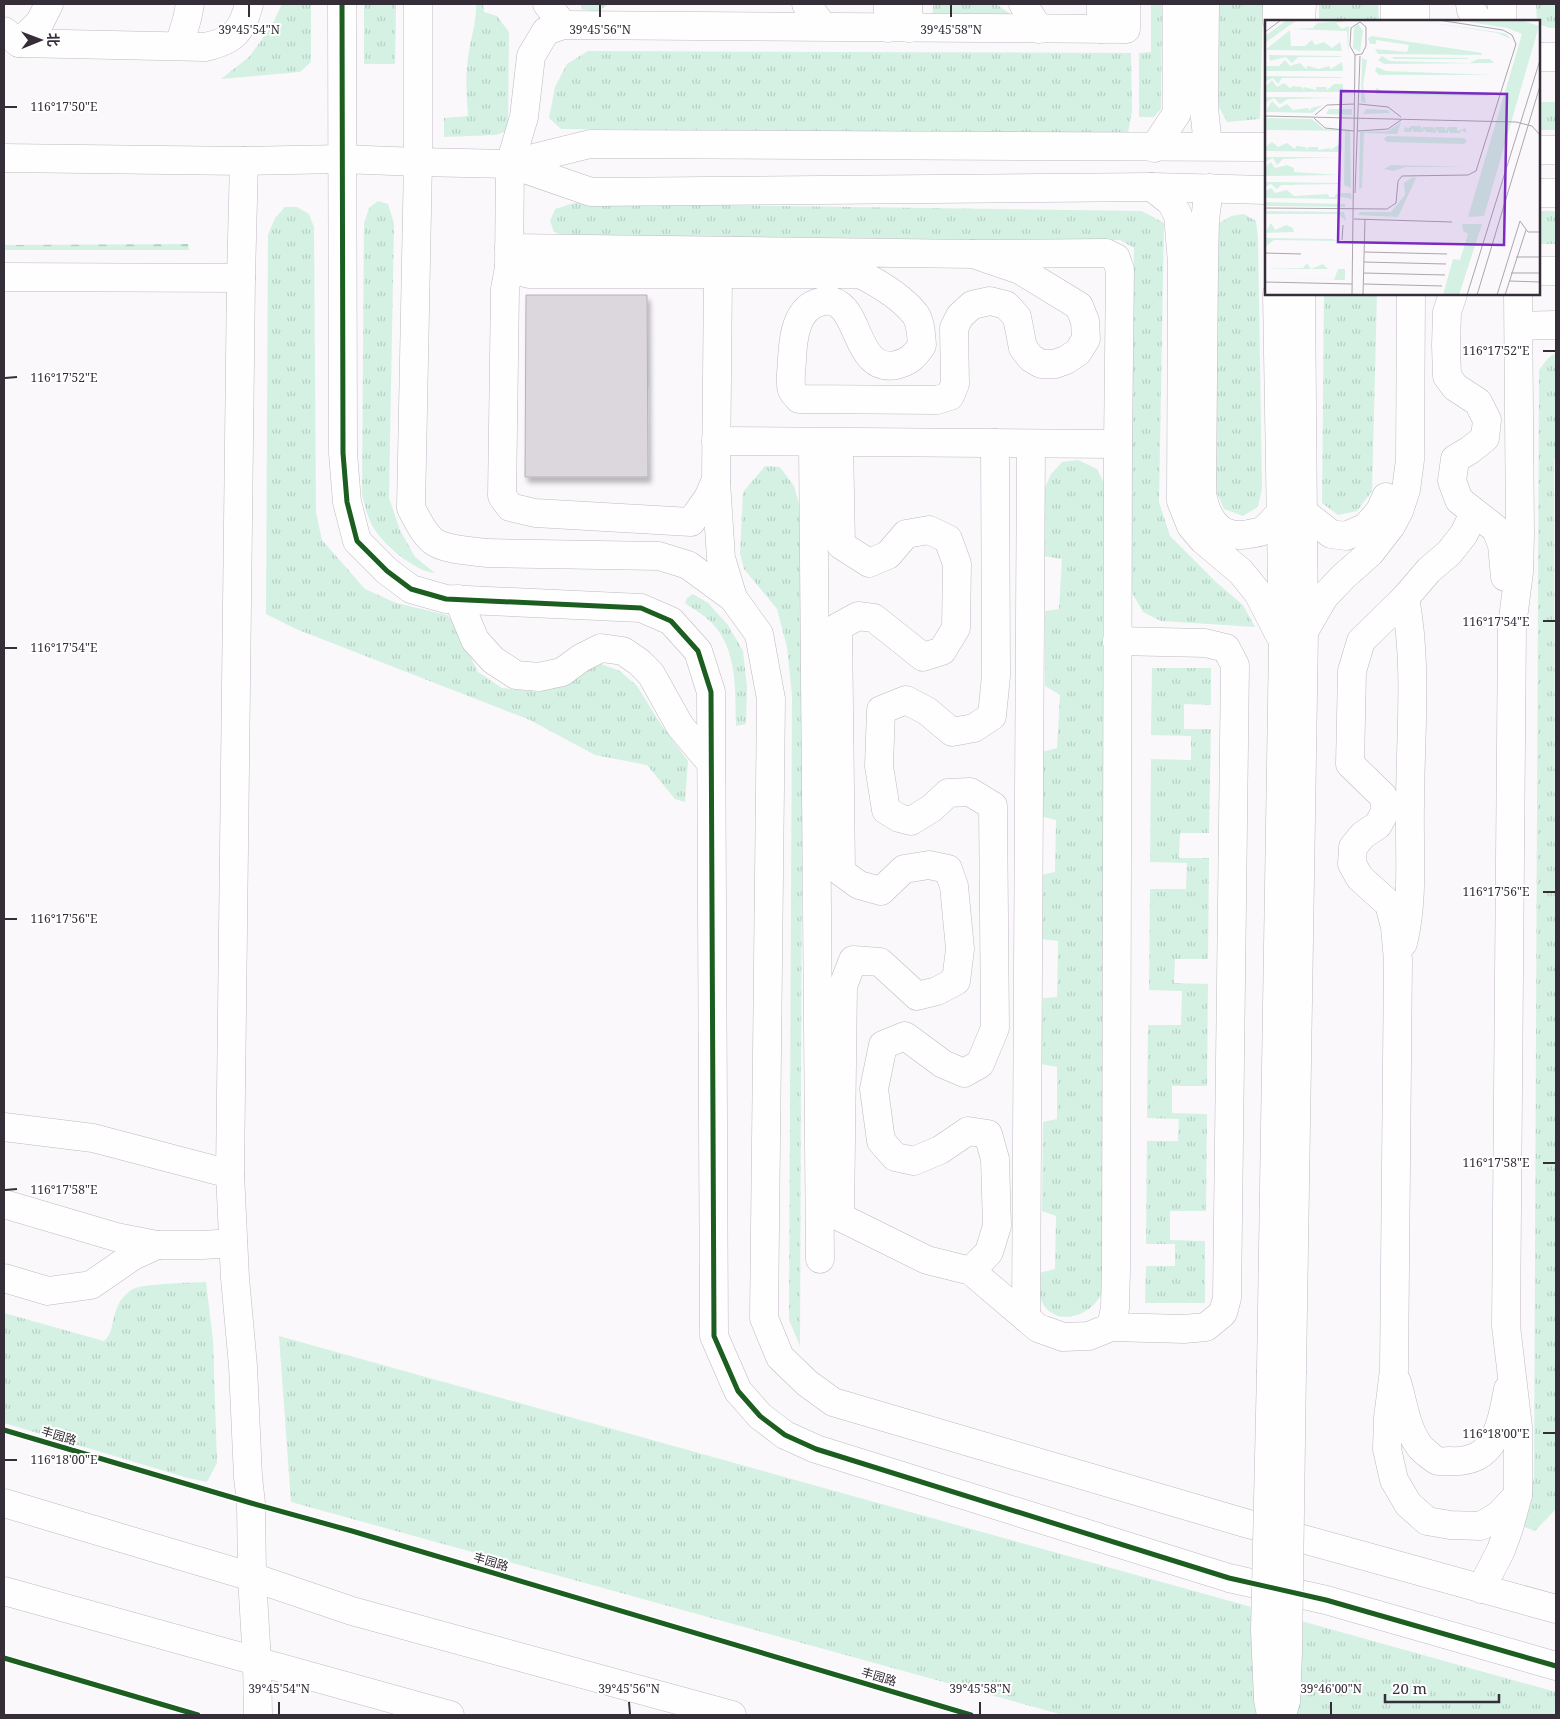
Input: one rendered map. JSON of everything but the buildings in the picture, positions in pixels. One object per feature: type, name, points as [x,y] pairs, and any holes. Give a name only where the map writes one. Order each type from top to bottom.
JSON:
[{"type":"street","points":[[12,37],[40,22],[49,4]]},
{"type":"street","points":[[179,46],[190,4]]},
{"type":"street","points":[[12,37],[205,47],[221,44],[236,34],[245,20],[248,4]]},
{"type":"street","points":[[342,4],[343,453],[347,502],[358,541],[387,571],[411,589],[446,598],[642,608],[671,621],[698,651],[711,692],[714,1336],[738,1390],[760,1416],[785,1434],[816,1449],[1228,1578],[1326,1600],[1556,1666]]},
{"type":"street","points":[[418,4],[418,162],[411,508],[421,527],[436,543],[460,550],[486,553],[659,556],[688,565],[734,598]]},
{"type":"street","points":[[806,4],[823,15]]},
{"type":"street","points":[[1023,4],[1039,16]]},
{"type":"street","points":[[1154,148],[1177,113],[1177,4]]},
{"type":"street","points":[[1204,4],[1204,108],[1208,146]]},
{"type":"street","points":[[1277,4],[1277,20]]},
{"type":"street","points":[[1301,20],[1302,4]]},
{"type":"street","points":[[1395,4],[1395,20]]},
{"type":"street","points":[[1415,4],[1415,20]]},
{"type":"street","points":[[1470,4],[1471,10],[1478,20]]},
{"type":"street","points":[[1502,4],[1502,20]]},
{"type":"street","points":[[1521,4],[1521,20]]},
{"type":"street","points":[[691,522],[535,513],[510,507],[502,496],[505,289],[509,257],[510,164],[524,117],[531,56],[557,11],[639,15],[1114,16]]},
{"type":"street","points":[[1540,57],[1556,57]]},
{"type":"street","points":[[4,158],[244,161],[341,159],[510,164],[590,144],[1154,148],[1208,146],[1265,147]]},
{"type":"street","points":[[1540,150],[1556,150]]},
{"type":"street","points":[[244,161],[230,1174],[251,1503],[258,1715]]},
{"type":"street","points":[[510,164],[591,192],[1152,187],[1265,190]]},
{"type":"street","points":[[1152,187],[1171,202],[1178,215],[1182,263],[1181,501],[1191,526],[1203,540],[1241,572],[1294,638]]},
{"type":"street","points":[[1209,188],[1204,247],[1202,494],[1206,510],[1211,521],[1230,535],[1260,532],[1292,512]]},
{"type":"street","points":[[1540,193],[1556,193]]},
{"type":"street","points":[[509,257],[1106,253],[1116,258],[1120,270],[1116,1270],[1115,1308],[1111,1327]]},
{"type":"street","points":[[509,257],[529,274],[860,274],[879,284],[916,315],[922,345],[914,358],[902,364],[888,366],[875,361],[866,350],[855,332],[850,316],[838,304],[826,300],[812,304],[803,314],[794,332],[792,390],[799,399],[936,400],[950,396],[954,384],[954,328],[960,316],[972,305],[990,301],[1006,305],[1017,317],[1023,348],[1031,358],[1041,364],[1054,364],[1066,360],[1078,352],[1086,339],[1085,321],[1079,306],[1020,270],[973,254]]},
{"type":"street","points":[[1540,272],[1556,271]]},
{"type":"street","points":[[718,274],[716,480],[721,558],[734,598],[759,634],[771,699],[764,1318],[780,1357],[806,1384],[833,1402],[1245,1524],[1556,1609]]},
{"type":"street","points":[[4,276],[241,278]]},
{"type":"street","points":[[1277,295],[1292,512],[1294,638],[1282,1371],[1288,1652],[1286,1701],[1282,1715]]},
{"type":"street","points":[[1292,512],[1301,295]]},
{"type":"street","points":[[1292,512],[1331,534],[1346,536],[1366,527],[1380,511],[1391,483],[1393,295]]},
{"type":"street","points":[[1294,638],[1324,597],[1343,576],[1370,553],[1399,511],[1406,490],[1410,460],[1411,295]]},
{"type":"street","points":[[1453,295],[1447,312],[1447,376],[1455,388],[1478,402],[1487,420],[1484,438],[1470,450],[1455,459],[1452,481],[1459,500],[1496,528],[1502,544],[1502,562],[1512,626]]},
{"type":"street","points":[[1481,1588],[1501,1550],[1518,1495],[1518,1427],[1506,1326],[1512,626],[1519,572],[1518,295]]},
{"type":"street","points":[[1519,326],[1556,325]]},
{"type":"street","points":[[716,441],[1118,444]]},
{"type":"street","points":[[826,443],[840,545],[869,563],[888,555],[906,534],[929,530],[948,539],[957,564],[956,628],[942,651],[923,657],[874,618],[858,616],[838,627],[841,872],[859,885],[881,891],[904,869],[930,865],[948,869],[954,886],[960,949],[956,981],[937,991],[917,996],[880,962],[854,960],[842,986],[840,1217],[927,1260],[971,1271],[1038,1328],[1063,1337],[1089,1336],[1111,1327],[1184,1329],[1206,1327],[1223,1313],[1227,1298],[1235,665],[1226,648],[1205,643],[1118,641]]},
{"type":"street","points":[[820,1258],[826,443]]},
{"type":"street","points":[[971,1271],[989,1252],[997,1226],[995,1159],[988,1134],[968,1131],[940,1150],[914,1161],[895,1157],[881,1142],[874,1088],[883,1046],[905,1036],[943,1064],[964,1073],[980,1064],[996,1028],[993,806],[970,792],[948,793],[932,808],[911,821],[899,818],[886,810],[879,766],[881,710],[906,700],[927,711],[952,732],[974,728],[992,716],[996,676],[995,443]]},
{"type":"street","points":[[1026,1318],[1031,444]]},
{"type":"street","points":[[659,556],[691,522],[708,498],[716,480]]},
{"type":"street","points":[[1474,513],[1464,534],[1454,547],[1360,641],[1352,671],[1350,764],[1384,796],[1386,810],[1378,825],[1363,835],[1353,847],[1352,864],[1360,878],[1388,904],[1395,927],[1398,960],[1394,1370],[1388,1418],[1387,1449],[1394,1480],[1408,1504],[1427,1521],[1450,1525],[1481,1526],[1499,1515],[1518,1495]]},
{"type":"street","points":[[1398,960],[1408,924],[1410,884],[1412,672],[1410,628],[1405,598]]},
{"type":"street","points":[[458,599],[475,640],[493,660],[516,675],[539,677],[562,672],[581,658],[601,648],[623,652],[639,662],[652,674],[680,726],[711,763]]},
{"type":"street","points":[[4,1127],[93,1138],[230,1174]]},
{"type":"street","points":[[4,1204],[116,1237],[157,1245],[233,1243]]},
{"type":"street","points":[[4,1278],[48,1291],[91,1285],[133,1256],[157,1245]]},
{"type":"street","points":[[1394,1370],[1411,1430],[1418,1445],[1437,1461],[1459,1462],[1479,1456],[1490,1447],[1504,1410],[1512,1366]]},
{"type":"street","points":[[1271,1715],[1268,1700],[1266,1631],[1282,1371]]},
{"type":"street","points":[[4,1503],[252,1577],[352,1611],[732,1715]]},
{"type":"street","points":[[4,1591],[450,1715]]},
{"type":"green space","points":[[282,4],[311,4],[311,62],[300,72],[221,79],[249,57],[271,27]]},
{"type":"green space","points":[[364,4],[396,4],[395,64],[364,64]]},
{"type":"green space","points":[[476,4],[483,4],[484,12],[497,16],[509,32],[508,131],[496,135],[444,137],[444,118],[468,116],[467,65]]},
{"type":"green space","points":[[581,4],[608,4],[598,12],[581,9]]},
{"type":"green space","points":[[933,4],[996,4],[1025,24],[928,18],[933,12]]},
{"type":"green space","points":[[1151,4],[1162,4],[1161,109],[1154,117],[1139,117],[1139,53],[1151,52]]},
{"type":"green space","points":[[1215,4],[1263,4],[1260,119],[1227,122],[1219,107],[1215,88]]},
{"type":"green space","points":[[1319,4],[1378,4],[1379,20],[1319,20]]},
{"type":"green space","points":[[1536,4],[1556,4],[1556,28],[1549,28],[1540,24],[1540,20],[1537,20]]},
{"type":"green space","points":[[588,51],[1131,53],[1132,111],[1128,133],[561,129],[549,118],[555,87],[567,64]]},
{"type":"green space","points":[[1540,102],[1556,102],[1556,130],[1540,130]]},
{"type":"green space","points":[[378,201],[388,204],[394,223],[389,498],[400,530],[415,557],[435,573],[418,568],[399,555],[383,540],[370,522],[362,495],[364,223],[369,208]]},
{"type":"green space","points":[[574,203],[1142,211],[1164,223],[1159,502],[1170,536],[1216,582],[1243,605],[1255,627],[1161,621],[1143,612],[1131,591],[1127,561],[1134,248],[1120,240],[567,237],[554,232],[550,221],[555,209]]},
{"type":"green space","points":[[285,207],[297,207],[309,214],[314,227],[316,513],[322,540],[365,589],[396,603],[447,615],[454,623],[478,672],[502,688],[539,692],[561,684],[601,664],[620,671],[637,686],[660,723],[688,761],[685,802],[675,799],[647,765],[595,755],[530,720],[296,629],[266,614],[268,235],[275,218]]},
{"type":"green space","points":[[1540,211],[1556,211],[1556,244],[1540,244]]},
{"type":"green space","points":[[1244,214],[1256,221],[1258,239],[1262,488],[1258,507],[1243,516],[1224,509],[1217,493],[1215,469],[1219,223],[1231,216]]},
{"type":"green space","points":[[188,244],[189,250],[4,250],[4,245]]},
{"type":"green space","points":[[1324,295],[1377,295],[1372,491],[1357,511],[1338,515],[1322,503]]},
{"type":"green space","points":[[1556,353],[1556,457],[1554,459],[1556,1509],[1535,1531],[1522,1526],[1534,1478],[1539,370],[1548,358]]},
{"type":"green space","points":[[1078,460],[1097,469],[1107,489],[1103,1287],[1096,1303],[1089,1309],[1081,1314],[1064,1317],[1055,1315],[1048,1310],[1042,1303],[1039,1293],[1039,1273],[1055,1269],[1056,1216],[1042,1211],[1043,1122],[1057,1119],[1057,1067],[1040,1064],[1043,998],[1057,997],[1058,941],[1040,939],[1041,875],[1055,872],[1056,820],[1040,816],[1042,752],[1057,748],[1060,695],[1045,686],[1045,611],[1059,609],[1062,559],[1043,556],[1043,492],[1051,474],[1062,462]]},
{"type":"green space","points":[[765,466],[780,467],[794,486],[801,510],[803,537],[800,1346],[789,1320],[792,695],[787,647],[777,609],[744,569],[740,554],[743,492]]},
{"type":"green space","points":[[693,594],[708,603],[728,625],[743,651],[747,687],[746,724],[736,726],[735,685],[731,658],[726,645],[720,633],[711,622],[685,603],[687,598]]},
{"type":"green space","points":[[1152,668],[1211,668],[1211,705],[1184,704],[1184,729],[1211,729],[1209,833],[1180,833],[1179,858],[1209,858],[1208,959],[1175,959],[1174,983],[1208,984],[1207,1086],[1172,1086],[1172,1113],[1207,1114],[1206,1211],[1170,1211],[1170,1240],[1205,1241],[1205,1303],[1145,1303],[1146,1266],[1175,1266],[1175,1244],[1146,1244],[1147,1141],[1178,1141],[1179,1119],[1147,1118],[1148,1025],[1181,1025],[1182,991],[1149,990],[1150,889],[1186,889],[1187,863],[1150,862],[1151,759],[1191,760],[1191,736],[1151,735]]},
{"type":"green space","points":[[206,1282],[213,1340],[217,1463],[207,1482],[4,1423],[4,1313],[104,1341],[110,1332],[120,1302],[133,1289],[158,1284]]},
{"type":"green space","points":[[279,1336],[1556,1692],[1556,1715],[1063,1715],[291,1502]]},
{"type":"cycle path","points":[[342,4],[343,453],[347,502],[357,541],[387,571],[411,589],[446,599],[641,608],[671,621],[698,651],[711,692],[714,1336],[738,1391],[760,1416],[785,1435],[816,1449],[1229,1578],[1326,1600],[1556,1666]]},
{"type":"cycle path","name":"丰园路","points":[[4,1430],[352,1531],[971,1715]]},
{"type":"cycle path","points":[[4,1658],[198,1715]]}]
